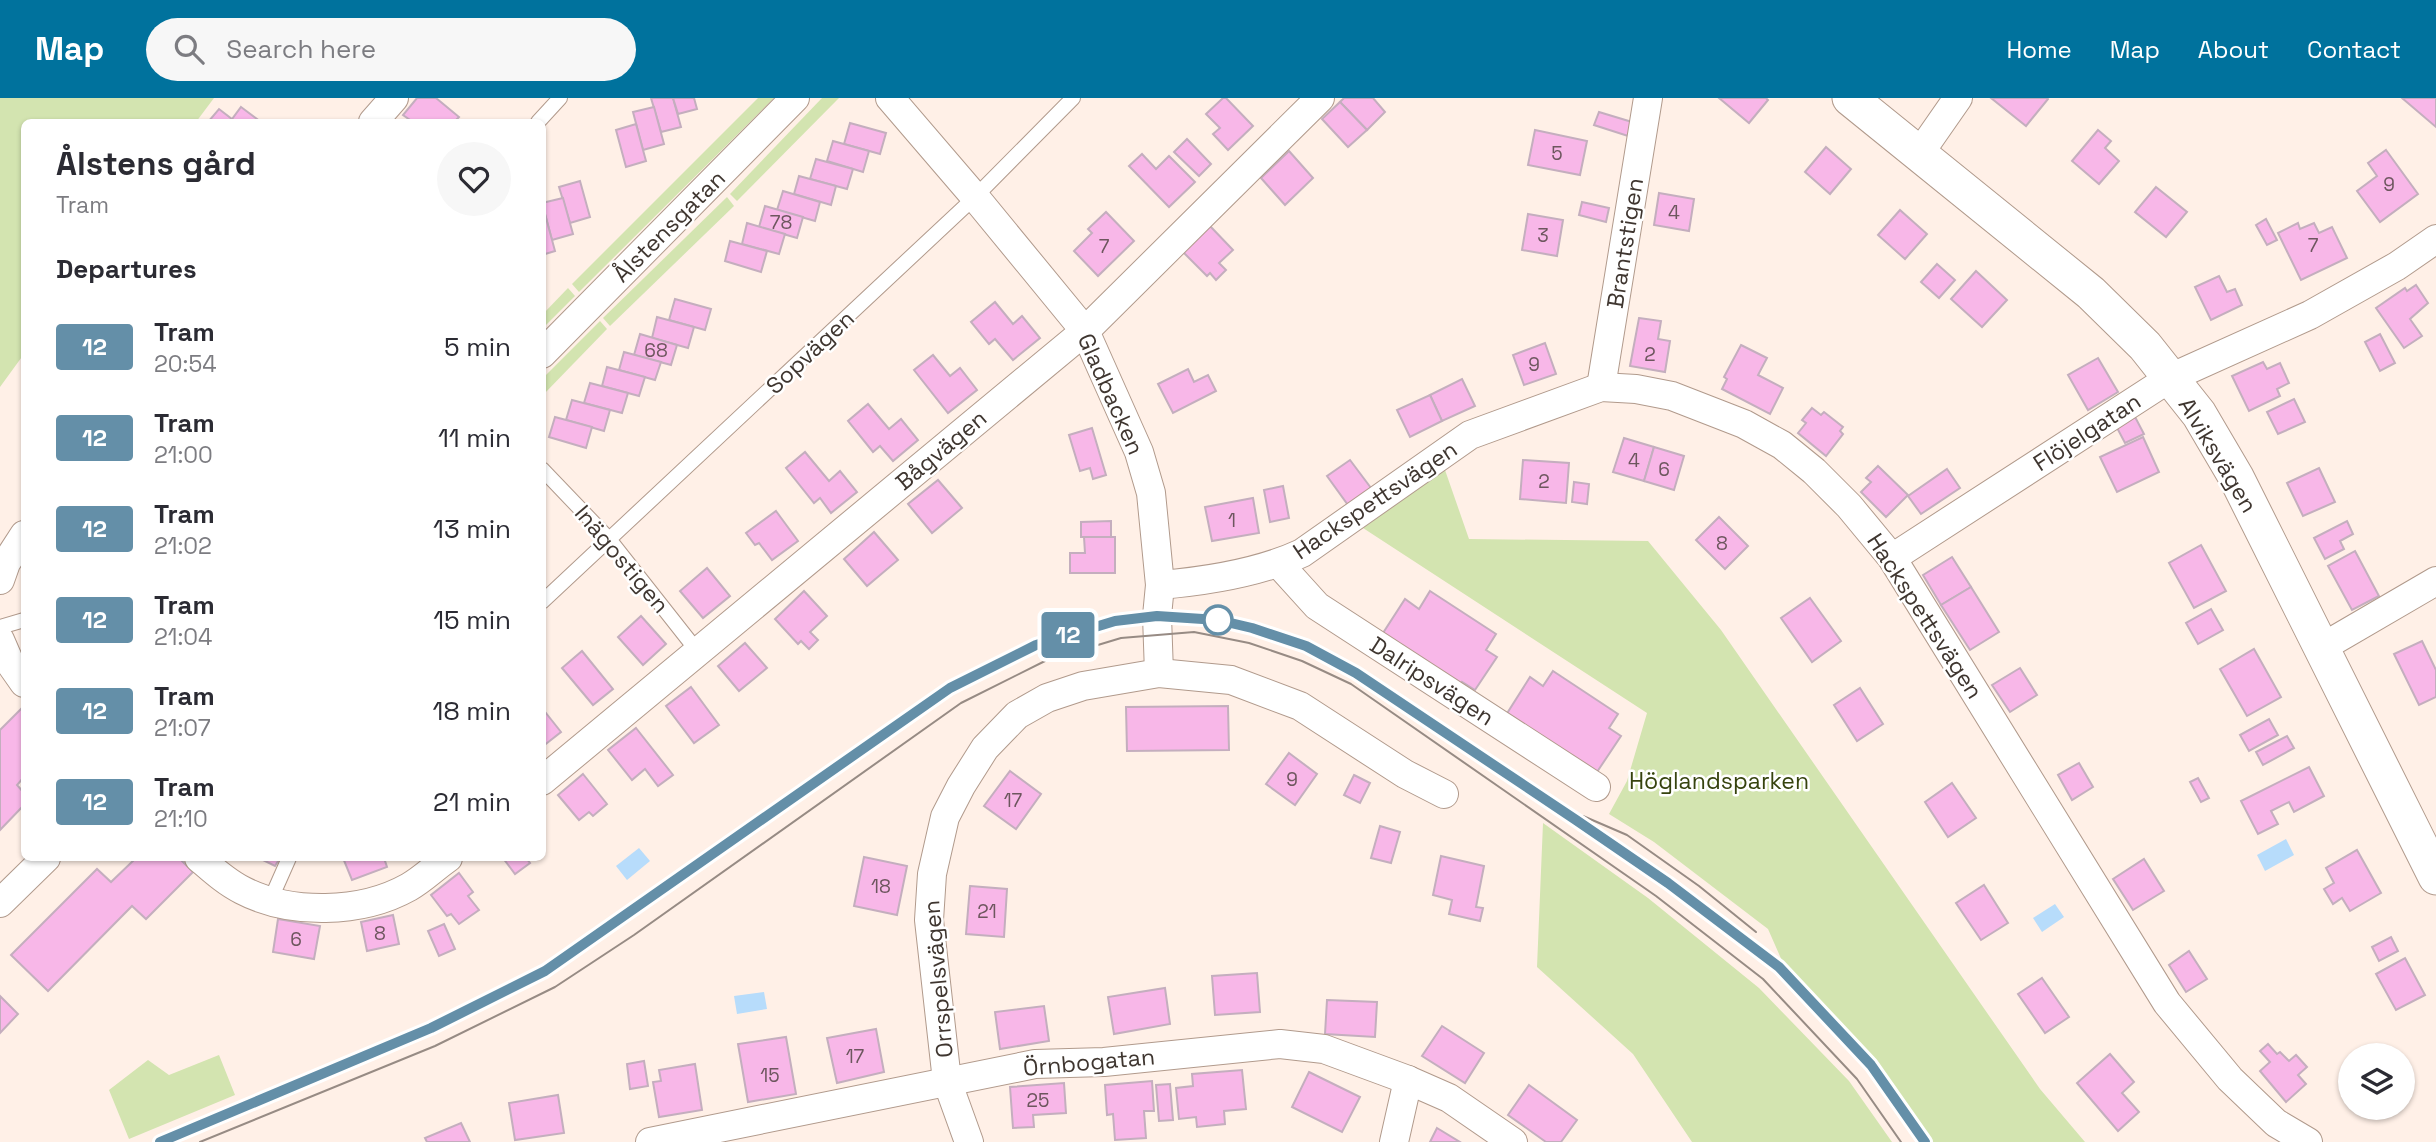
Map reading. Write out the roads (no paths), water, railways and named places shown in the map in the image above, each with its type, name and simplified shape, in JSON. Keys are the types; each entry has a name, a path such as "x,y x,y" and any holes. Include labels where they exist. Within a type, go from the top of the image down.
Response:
{"street":[{"path":"376,119 394,98"},
{"name":"Ålstensgatan","path":"546,350 795,98"},
{"name":"Gladbacken","path":"890,98 1085,331 1139,452 1151,493 1160,585 1157,616 1159,673"},
{"name":"Bågvägen","path":"546,778 1085,331 1320,98"},
{"name":"Brantstigen","path":"1601,387 1648,98"},
{"name":"Alviksvägen","path":"1850,98 2091,293 2145,346 2199,414 2236,477 2436,877"},
{"path":"1919,154 1958,98"},
{"name":"Flöjelgatan","path":"1892,558 2170,378 2310,315 2397,266 2436,239"},
{"name":"Hackspettsvägen","path":"1160,585 1190,583 1279,564 1302,553 1470,435 1601,387 1636,389 1672,396 1744,424 1782,445 1814,471 1849,506 1892,558 2167,1003 2230,1079 2276,1123 2308,1142"},
{"path":"0,580 6,563 21,540"},
{"name":"Dalripsvägen","path":"1279,564 1317,606 1596,787"},
{"path":"2321,648 2436,581"},
{"path":"0,640 10,663 21,678"},
{"name":"Orrspelsvägen","path":"969,1142 947,1081 929,920 932,874 945,817 961,786 985,748 1017,715 1047,698 1083,686 1159,673 1231,680 1300,706 1405,774 1444,794"},
{"path":"0,903 43,861"},
{"path":"203,861 219,876 242,890 270,901 332,907 366,902 410,886 444,861"},
{"name":"Örnbogatan","path":"654,1142 1035,1064 1104,1062 1280,1044 1324,1049 1408,1080 1449,1098 1513,1142"},
{"path":"1394,1142 1408,1080"}],"lane":[{"path":"541,119 560,98"},
{"name":"Sopvägen","path":"546,598 975,197 1073,98"},
{"name":"Inägostigen","path":"546,472 609,539 698,652"},
{"path":"0,627 21,621"},
{"path":"270,901 288,861"}],"water":[{"path":"2286,839 2294,855 2265,871 2257,855"},
{"path":"639,848 650,861 627,880 616,866"},
{"path":"2055,904 2064,917 2042,932 2033,918"},
{"path":"764,992 767,1009 737,1014 734,996"}],"tram line":[{"path":"160,1142 431,1028 545,971 950,688 1036,645 1115,621 1157,616 1218,620 1253,628 1306,646 1356,673 1553,804 1668,883 1779,967 1871,1065 1925,1142"},
{"name":"12","path":"160,1142 431,1028 545,971 950,688 1036,645 1115,621 1157,616 1218,620 1306,646 1356,673 1668,883 1779,967 1871,1065 1925,1142"},
{"path":"200,1142 435,1046 555,987 634,935 961,703 1045,661 1121,638 1194,632 1249,643 1302,661 1351,684 1656,896 1763,979 1857,1079 1901,1142"},
{"path":"1583,816 1627,835 1699,886 1756,932"}],"park label":[{"name":"Höglandsparken","path":"1719,781"}]}
